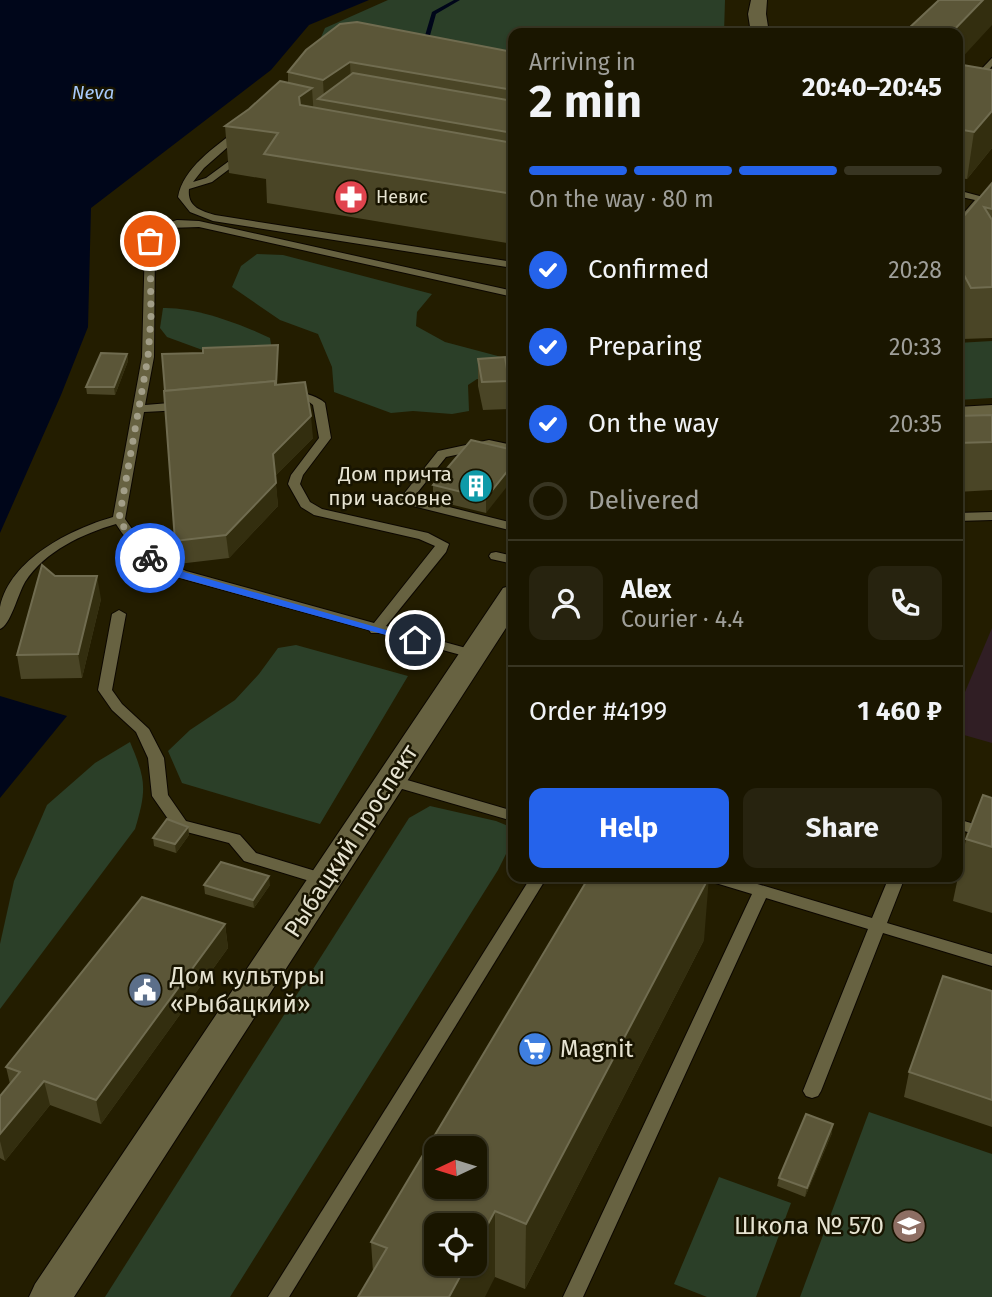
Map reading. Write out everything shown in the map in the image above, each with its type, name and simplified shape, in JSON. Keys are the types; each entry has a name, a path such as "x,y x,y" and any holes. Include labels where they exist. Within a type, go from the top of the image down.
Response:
{"street":[{"path":"742,0 744,28"},
{"path":"759,0 757,14 759,28"},
{"path":"963,415 992,414"},
{"name":"Рыбацкий проспект","path":"50,1297 508,601"}],"lane":[{"path":"967,90 992,61"},
{"path":"253,121 195,171 184,188 186,205 213,218 508,264"},
{"path":"184,188 209,180 251,148"},
{"path":"963,193 984,195 963,221"},
{"path":"472,654 376,630 181,574 149,557 133,542 119,519 148,357 151,316 150,241 162,226 172,222 199,224 508,293"},
{"path":"275,397 311,398 319,403 325,438 296,475 294,484 305,504 318,512 412,534 442,544 441,549 376,630"},
{"path":"138,409 200,405"},
{"path":"508,449 489,444 442,454 405,499 508,526"},
{"path":"963,517 992,516"},
{"path":"0,625 24,574 55,547 89,527 119,519"},
{"path":"496,556 508,559"},
{"path":"119,614 105,690 117,707 142,729 156,758 160,796 181,825 234,839 250,857 326,880"},
{"path":"390,780 508,815"},
{"path":"963,826 992,834"},
{"path":"278,1297 536,882"},
{"path":"812,1091 895,882"},
{"path":"573,1297 751,884 992,960"}],"shaded area":[{"path":"992,628 992,743 963,735 963,697"}],"green space":[{"path":"388,0 725,0 724,28 508,28 508,81 316,49 325,28"},
{"path":"257,254 283,255 432,294 417,312 416,326 445,342 508,359 508,382 477,379 468,385 469,411 452,414 413,411 391,413 334,392 332,367 318,334 280,320 232,287 241,266"},
{"path":"163,308 203,313 246,327 270,338 272,350 208,352 167,337 160,328"},
{"path":"992,341 992,398 963,400 963,343"},
{"path":"296,645 408,676 320,824 182,783 168,751 190,730 235,700 278,648"},
{"path":"130,742 143,785 142,804 135,829 0,1009 0,944 14,881 47,805 95,763"},
{"path":"430,806 496,821 508,826 508,850 230,1297 105,1297 409,818"},
{"name":"Школа № 570","path":"869,1112 992,1154 992,1297 800,1297"},
{"path":"719,1177 791,1203 756,1297 707,1297 674,1284"}],"water":[{"name":"Neva","path":"0,0 369,0 309,25 271,70 91,208 88,327 0,533"},
{"path":"0,696 67,716 0,798"}],"building":[{"path":"939,0 983,0 956,28 909,28"},
{"path":"357,22 508,51 508,89 350,62 323,80 288,72 306,50 340,24"},
{"path":"963,65 992,70 992,111 974,132 963,130"},
{"path":"353,73 508,100 508,132 318,99"},
{"path":"280,81 312,88 299,97 300,105 508,142 508,193 264,154 278,133 225,126"},
{"path":"992,183 992,209 984,207 992,220 992,287 971,288 963,273 963,217"},
{"path":"278,345 276,384 275,381 165,391 162,354 203,353 203,348"},
{"path":"101,353 127,354 114,387 86,387"},
{"path":"505,357 508,381 482,382 478,359"},
{"path":"275,381 275,385 305,382 311,416 273,454 276,483 226,535 175,541 164,391"},
{"path":"992,415 992,442 963,443 963,416"},
{"path":"471,440 508,449 508,470 486,498 433,485"},
{"path":"42,565 55,576 97,576 78,654 17,655"},
{"path":"983,795 992,798 992,847 966,839"},
{"path":"167,819 188,827 175,844 153,838"},
{"path":"221,862 269,876 253,900 204,885"},
{"path":"586,882 706,882 526,1224 495,1211 487,1226 487,1213 424,1213 424,1276 460,1276 449,1297 358,1297 387,1248 371,1242 424,1153 424,1199 487,1199 487,1136 434,1136"},
{"name":"Дом культуры «Рыбацкий»","path":"142,897 225,924 96,1100 44,1081 0,1134 0,1096 20,1072 6,1067"},
{"path":"943,976 992,991 992,1100 909,1072"},
{"path":"806,1114 833,1124 807,1188 779,1178"}],"waterway":[{"path":"421,44 426,39 434,13 458,0"}],"way so far":[{"path":"150,241 151,316 148,357 119,519 133,542 150,558"}],"place":[{"name":"Невис","path":"351,197"},
{"name":"Дом причта при часовне","path":"476,486"},
{"name":"Дом культуры «Рыбацкий»","path":"145,990"},
{"name":"Magnit","path":"535,1049"},
{"name":"Школа № 570","path":"909,1226"}],"route":[{"path":"150,558 181,574 415,640"}]}
